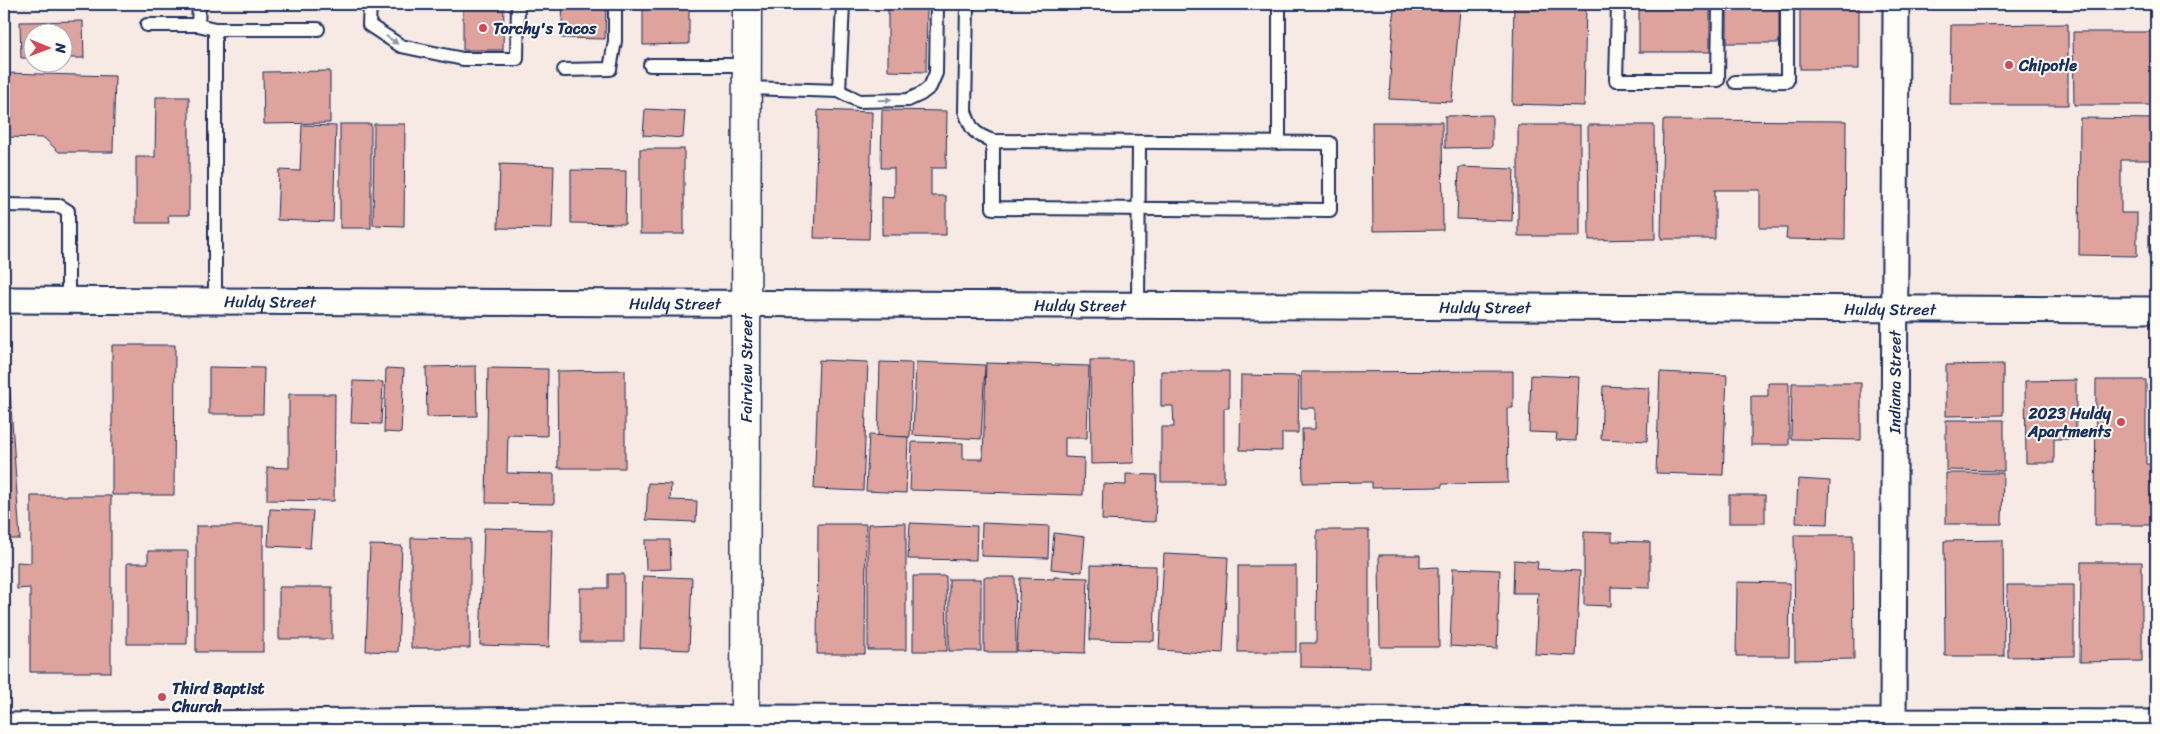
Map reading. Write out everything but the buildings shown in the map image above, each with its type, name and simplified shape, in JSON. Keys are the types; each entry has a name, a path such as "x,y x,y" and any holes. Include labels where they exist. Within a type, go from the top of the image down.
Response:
{"street":[{"name":"Fairview Street","path":"745,724 747,4"},
{"name":"Indiana Street","path":"1893,726 1896,4"},
{"name":"Huldy Street","path":"4,300 2156,310"},
{"path":"4,726 120,728 745,724 1893,726 2156,723"}],"lane":[{"path":"198,25 199,4"},
{"path":"370,4 369,25 401,46 463,58 508,59 517,59 518,4"},
{"path":"564,70 610,69 614,41 615,4"},
{"path":"839,91 843,4"},
{"path":"650,65 839,91 859,101 908,100 921,94 930,86 936,73 937,4"},
{"path":"968,4 965,110 970,126 978,136 993,141 1330,143 1330,210 993,208 993,141"},
{"path":"1279,4 1279,143"},
{"path":"1618,4 1616,80 1718,80 1719,4"},
{"path":"1735,82 1786,81 1787,4"},
{"path":"147,25 198,25 215,29 318,30"},
{"path":"215,29 215,302"},
{"path":"1138,306 1139,142"},
{"path":"4,205 60,206 68,211 68,301"}],"place":[{"name":"Torchy's Tacos","path":"483,28"},
{"name":"Chipotle","path":"2009,65"},
{"name":"2023 Huldy Apartments","path":"2121,422"},
{"name":"Third Baptist Church","path":"162,697"}]}
